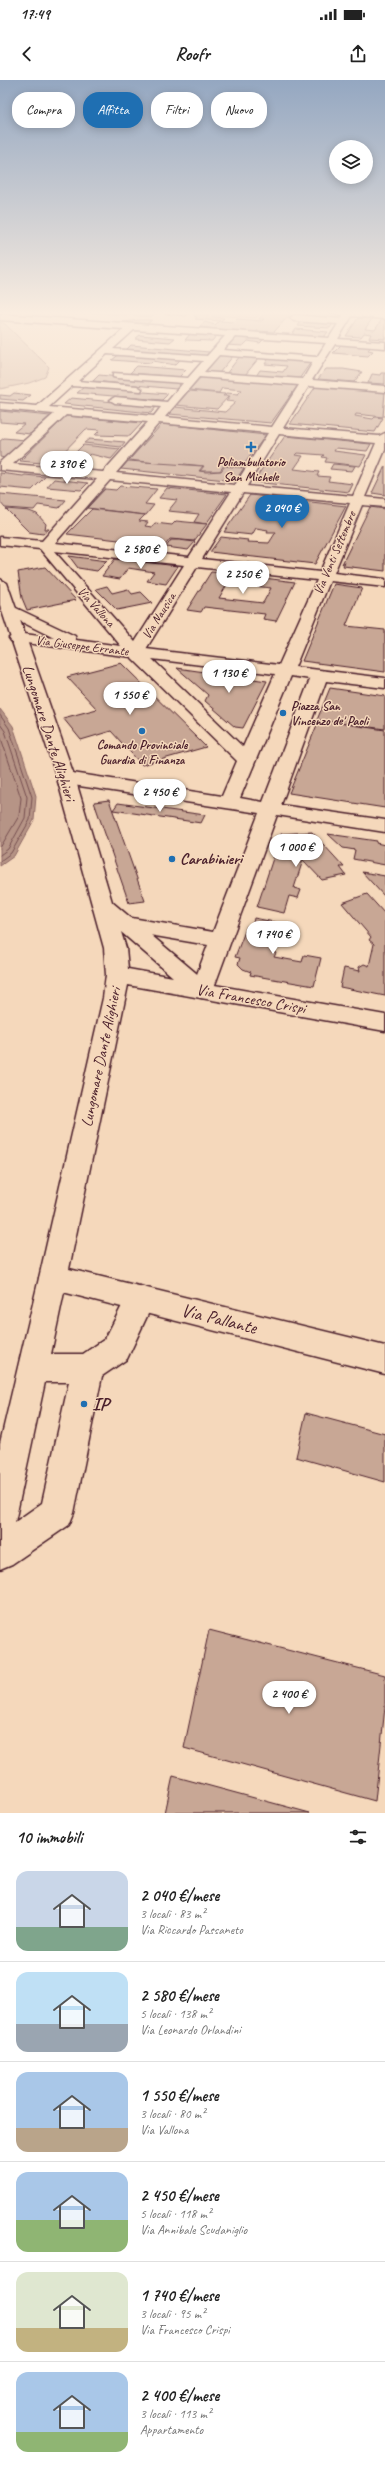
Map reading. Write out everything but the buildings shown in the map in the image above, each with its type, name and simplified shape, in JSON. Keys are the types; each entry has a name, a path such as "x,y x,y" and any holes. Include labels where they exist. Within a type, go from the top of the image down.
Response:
{"street":[{"path":"40,409 57,393"},
{"path":"46,546 180,393"},
{"name":"Via Nausica","path":"136,652 300,393"},
{"path":"55,395 71,397"},
{"path":"101,399 169,405"},
{"path":"0,406 385,438"},
{"path":"2,466 64,411"},
{"name":"Via Venti Settembre","path":"229,802 240,755 284,671 385,438"},
{"path":"2,466 385,503"},
{"path":"0,541 385,583"},
{"name":"Via Vallona","path":"46,546 49,554 136,652 240,755"},
{"name":"Lungomare Dante Alighieri","path":"0,583 17,638 66,778 115,948 117,975 115,998 0,1516"},
{"path":"9,610 84,646"},
{"name":"Via Giuseppe Errante","path":"17,638 385,683"},
{"path":"102,904 202,990 320,675"},
{"path":"66,778 385,826"},
{"path":"126,924 221,940"},
{"name":"Via Francesco Crispi","path":"117,975 385,1024"},
{"name":"Via Pallante","path":"53,1278 385,1360"},
{"path":"33,1368 88,1368 116,1349 140,1300"},
{"path":"0,1552 57,1513 88,1368"}],"water":[{"path":"0,709 13,726 36,796 34,820 14,856 0,866"}],"place":[{"name":"Poliambulatorio San Michele","path":"251,447"},
{"name":"Piazza San Vincenzo de' Paoli","path":"283,713"},
{"name":"Comando Provinciale Guardia di Finanza","path":"142,731"},
{"name":"Carabinieri","path":"172,859"},
{"name":"IP","path":"84,1404"}]}
